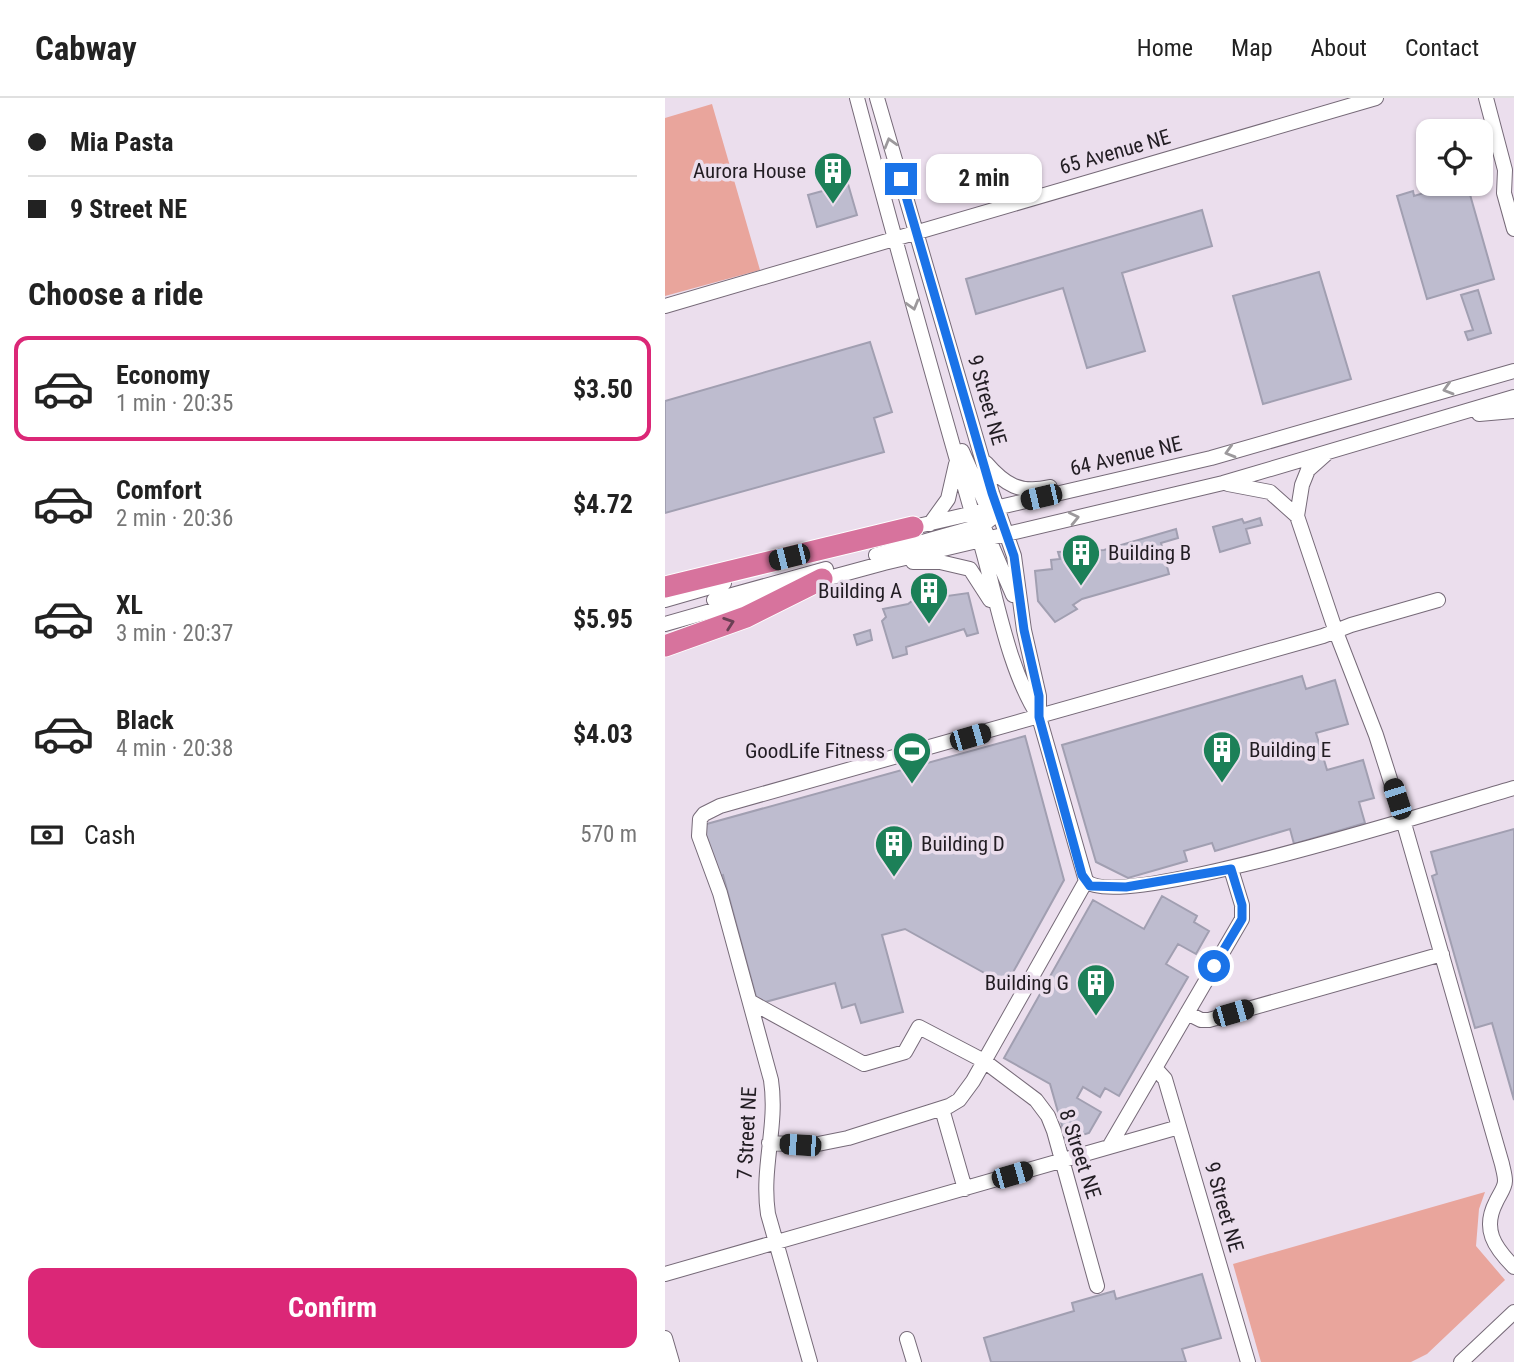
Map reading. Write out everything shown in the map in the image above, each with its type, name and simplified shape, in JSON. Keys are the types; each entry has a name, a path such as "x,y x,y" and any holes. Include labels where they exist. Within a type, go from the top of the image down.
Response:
{"highway":[{"path":"665,587 921,525"},
{"path":"665,646 746,617 822,579"}],"street":[{"name":"9 Street NE","path":"857,98 957,462 985,522 1007,534 1039,696 1039,717 1086,881"},
{"name":"9 Street NE","path":"877,98 982,460 985,522 1005,632 1027,698 1039,717"},
{"name":"65 Avenue NE","path":"665,306 1376,98"},
{"path":"1486,98 1509,175 1504,193 1514,229"},
{"path":"1489,377 1514,358"},
{"name":"64 Avenue NE","path":"665,624 884,563 985,522 1169,467 1514,371"},
{"path":"936,390 1024,630"},
{"name":"64 Avenue NE","path":"665,600 921,525 985,522 1007,534 1223,483 1514,397"},
{"path":"1447,417 1514,411"},
{"path":"1330,451 1308,470 1302,485 1297,516 1336,632 1376,735 1503,1164 1505,1184 1493,1206 1491,1236 1497,1250 1514,1267"},
{"path":"982,460 1001,480 1016,487 1030,489 1045,488 1143,465 1169,467"},
{"path":"921,525 948,499 957,462"},
{"path":"1223,483 1269,492 1297,516"},
{"path":"665,619 688,608 985,522"},
{"path":"884,563 940,562 970,569 987,593 1005,632"},
{"path":"1039,717 1438,600"},
{"name":"7 Street NE","path":"810,1362 765,1198 773,1095 751,1002 699,827 704,814 712,809 1039,717"},
{"path":"769,1143 800,1145 832,1142 941,1109 959,1100 967,1091 1086,881 1090,886 1119,887 1231,869 1514,788"},
{"path":"1109,1147 1242,919 1242,905 1231,869"},
{"path":"1187,1013 1201,1020 1209,1020 1442,954"},
{"name":"8 Street NE","path":"751,1002 864,1064 905,1052 919,1027 984,1061 1043,1107 1052,1123 1097,1286"},
{"name":"9 Street NE","path":"1155,1068 1165,1079 1248,1362"},
{"path":"941,1109 965,1189"},
{"path":"665,1274 1179,1127"},
{"path":"1461,1362 1514,1312"},
{"path":"665,1338 672,1362"},
{"path":"907,1339 914,1362"}],"shaded area":[{"path":"712,104 760,270 665,296 665,118"},
{"path":"1485,1192 1479,1209 1476,1246 1505,1280 1427,1354 1411,1362 1261,1362 1233,1264"}],"building":[{"name":"Aurora House","path":"848,184 857,215 817,227 808,195"},
{"path":"1413,191 1414,196 1470,196 1494,279 1427,299 1397,196"},
{"path":"1202,210 1212,246 1122,273 1145,351 1087,368 1063,288 976,314 966,279"},
{"path":"1319,272 1351,379 1263,404 1233,296"},
{"path":"1478,290 1491,333 1468,340 1465,332 1473,330 1461,295"},
{"path":"870,342 892,412 874,418 884,452 665,513 665,401"},
{"path":"1260,518 1262,525 1246,529 1250,543 1220,552 1213,527 1242,519 1244,523"},
{"name":"Building B","path":"1176,529 1178,538 1161,543 1169,574 1082,599 1073,605 1077,609 1055,622 1038,601 1035,571 1052,569 1051,560 1060,559 1058,552 1104,550"},
{"name":"Building A","path":"968,593 978,633 967,636 964,629 906,647 907,654 893,658 882,621 886,617 883,609 912,601"},
{"path":"870,630 872,640 857,645 854,635"},
{"name":"Building E","path":"1302,676 1306,689 1335,680 1348,724 1316,733 1327,770 1363,760 1374,798 1359,802 1365,823 1294,844 1290,829 1215,851 1212,843 1184,851 1187,861 1128,878 1096,862 1062,745"},
{"name":"Building D","path":"1025,736 1064,880 1006,985 905,929 882,935 903,1012 861,1023 855,1004 842,1008 835,983 758,1004 723,875 718,877 703,825"},
{"path":"1514,829 1514,1100 1492,1023 1475,1028 1432,876 1437,874 1431,852"},
{"name":"Building G","path":"1162,896 1197,916 1194,922 1209,931 1196,954 1178,944 1166,964 1188,977 1119,1096 1105,1088 1100,1097 1083,1087 1077,1098 1101,1112 1089,1133 1066,1140 1050,1084 1004,1058 1093,900 1144,929"},
{"path":"1202,1274 1221,1338 1182,1349 1186,1362 991,1362 984,1338 1074,1311 1072,1303 1114,1291 1116,1299"}],"place":[{"name":"Aurora House","path":"833,205"},
{"name":"Building B","path":"1081,587"},
{"name":"Building A","path":"929,625"},
{"name":"Building E","path":"1222,784"},
{"name":"GoodLife Fitness","path":"912,785"},
{"name":"Building D","path":"894,878"},
{"name":"Building G","path":"1096,1017"}],"route":[{"path":"901,179 992,493 1014,556 1024,630 1039,696 1039,717 1082,875 1090,886 1119,887 1231,869 1242,905 1242,919 1214,966"}]}
